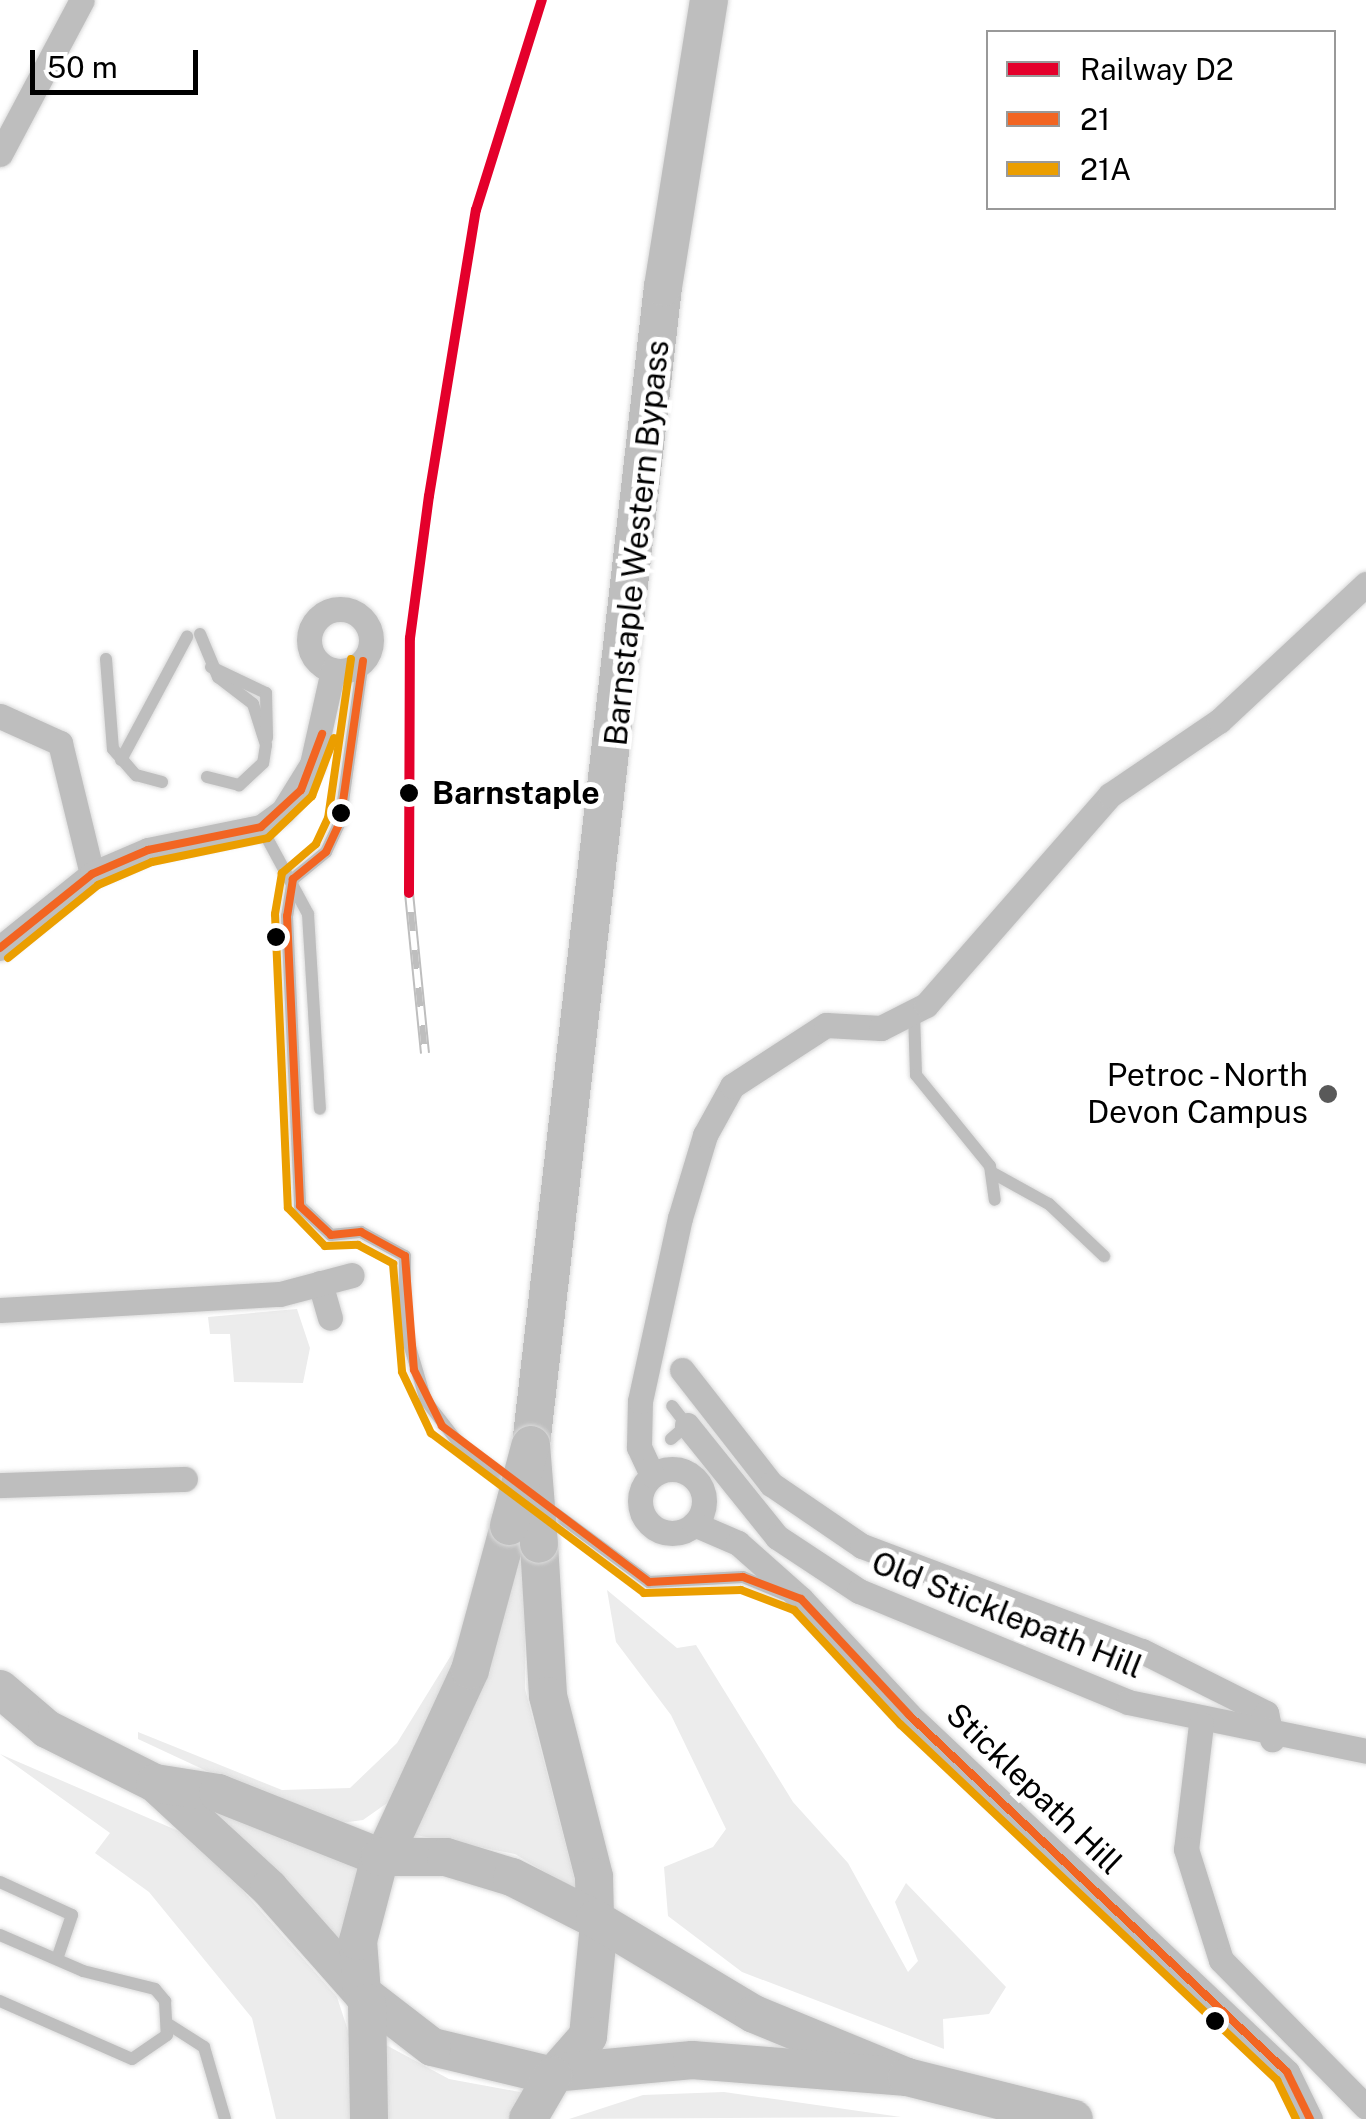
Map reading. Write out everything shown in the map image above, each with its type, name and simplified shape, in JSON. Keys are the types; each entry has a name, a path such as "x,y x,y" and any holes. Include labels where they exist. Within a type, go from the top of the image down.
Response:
{"main road":[{"name":"Barnstaple Western Bypass","path":"597,1921 594,1877 548,1696 524,1535 530,1445 663,288 709,0"},
{"name":"Barnstaple Western Bypass","path":"383,1855 470,1670 524,1535"},
{"path":"0,1689 48,1729 155,1783 269,1888 365,1998 432,2047 558,2074 692,2060 908,2078"},
{"path":"0,1722 48,1729"},
{"path":"155,1783 218,1793 383,1855 477,1863 597,1921 754,2014 908,2078 1074,2119"},
{"path":"369,2119 365,1998 358,1941 383,1855"},
{"path":"528,2119 588,2036 597,1921"}],"street":[{"path":"0,154 82,0"},
{"path":"652,1475 679,1470 696,1481 704,1499 694,1524 675,1533 652,1526 640,1502 652,1475 639,1447 640,1402 680,1218 705,1135 732,1086 826,1025 880,1028 914,1011 1110,795 1219,721 1366,584"},
{"path":"335,610 368,626 363,661 333,670 318,661 310,637 335,610"},
{"path":"0,948 92,874 148,850 261,827 306,777 333,670"},
{"path":"0,716 60,744 92,874"},
{"path":"0,1310 280,1294 352,1275"},
{"path":"320,1283 330,1318"},
{"path":"682,1370 771,1484 862,1546 1142,1651 1266,1713 1272,1739"},
{"name":"Old Sticklepath Hill","path":"677,1423 759,1518 830,1575 1128,1702 1201,1724 1272,1739 1366,1751"},
{"path":"0,1485 184,1479"},
{"name":"Sticklepath Hill","path":"694,1524 738,1543 801,1600 1287,2072 1310,2119"},
{"path":"1201,1724 1186,1850 1221,1960 1366,2106"}],"lane":[{"path":"120,760 194,636 212,666 253,704 266,746 263,763 239,785 207,777"},
{"path":"106,660 105,710 120,760 162,782"},
{"path":"292,879 326,852 340,822 363,661"},
{"path":"261,827 292,879 314,955 320,1109"},
{"path":"292,879 300,1206 331,1235 361,1232 405,1256 414,1370 442,1426 649,1582 743,1577 801,1600"},
{"path":"914,1011 916,1075 992,1172 1049,1204 1104,1256"},
{"path":"992,1172 995,1200"},
{"path":"0,1882 72,1915 57,1959"},
{"path":"0,1934 57,1959 155,1989 168,2024 204,2047 225,2119"},
{"path":"0,2001 132,2059 161,2045 168,2024"}],"shaded area":[{"path":"297,1309 310,1348 303,1383 234,1382 230,1334 210,1334 208,1317"},
{"path":"525,1537 525,1689 578,1892 515,1854 405,1833"},
{"path":"607,1590 677,1648 696,1645 793,1802 848,1863 908,1972 918,1961 895,1902 906,1883 1006,1987 989,2014 943,2019 944,2049 742,1972 668,1916 664,1867 713,1847 726,1829 671,1715 616,1642"},
{"path":"479,1610 390,1801 363,1820 333,1824 286,1808 138,1739 138,1732 282,1790 350,1788 397,1743"},
{"path":"0,1754 197,1839 337,1997 350,2037 354,2119 276,2119 252,2018 149,1892 95,1853 110,1833"},
{"path":"210,1808 358,1869 341,1958"},
{"path":"386,2045 449,2079 531,2094 512,2119 387,2119"},
{"path":"724,2092 901,2117 569,2119 643,2095"}],"railway":[{"path":"409,893 425,1053"}],"rail line":[{"name":"D2","path":"409,893 410,638 429,496 476,210 542,0"}],"transit line":[{"name":"21A","path":"351,659 328,818 316,844 282,873 275,914 288,1208 325,1246 358,1245 393,1264 402,1372 431,1433 644,1593 741,1590 794,1610 900,1724 1277,2080 1296,2119"},
{"name":"21","path":"363,661 340,822 326,852 293,879 287,916 300,1206 331,1235 361,1232 405,1256 414,1370 442,1426 649,1582 743,1577 801,1599 909,1715 1287,2072 1310,2119"},
{"name":"21","path":"0,948 92,874 148,850 261,827 301,790 322,734"},
{"name":"21A","path":"8,958 98,885 152,862 268,838 312,796 334,738"}],"place":[{"name":"Barnstaple","path":"409,793"},
{"name":"Petroc - North Devon Campus","path":"1328,1094"}]}
